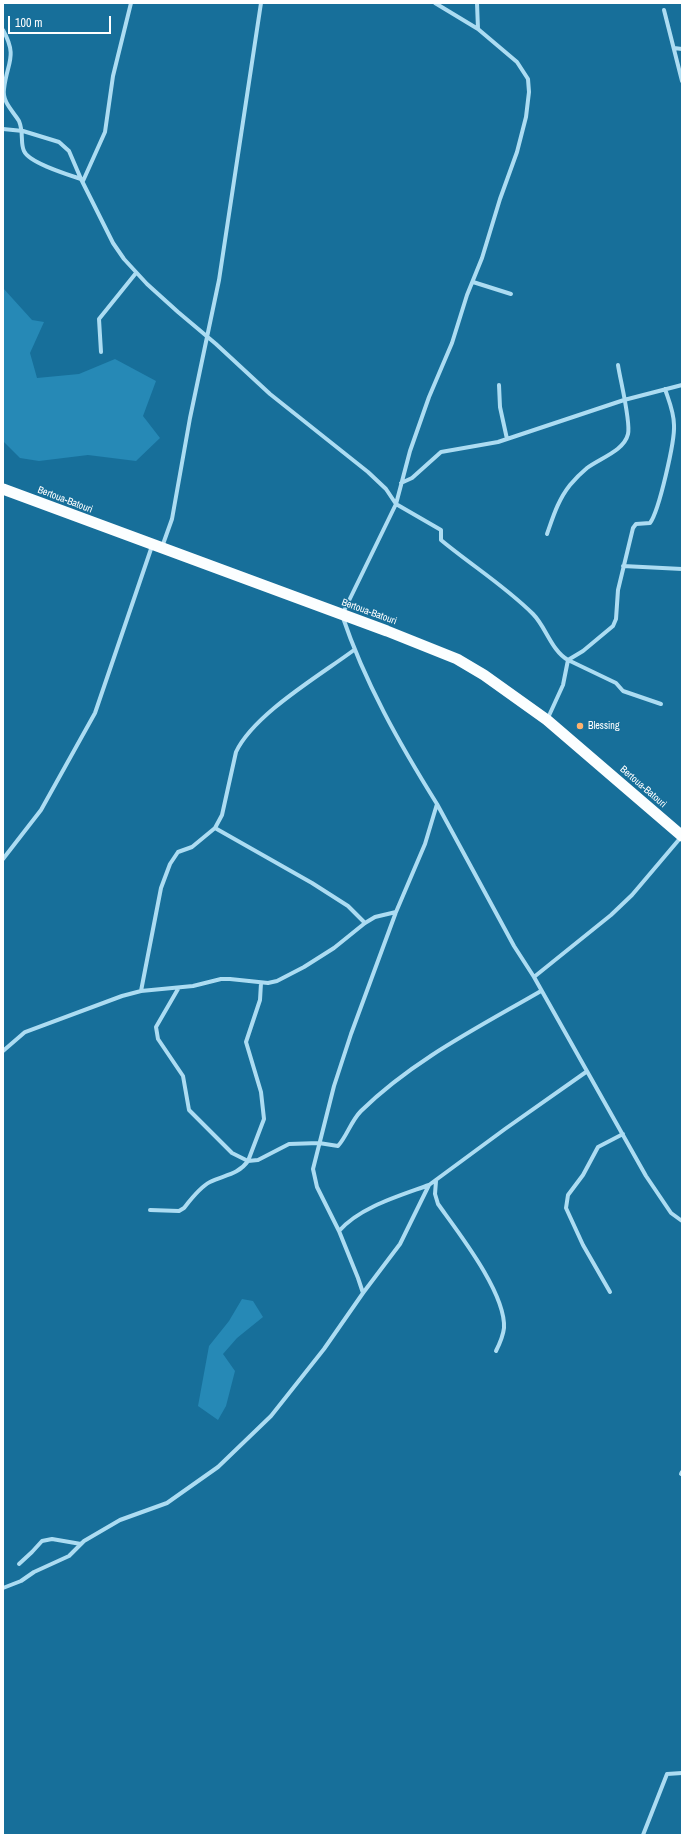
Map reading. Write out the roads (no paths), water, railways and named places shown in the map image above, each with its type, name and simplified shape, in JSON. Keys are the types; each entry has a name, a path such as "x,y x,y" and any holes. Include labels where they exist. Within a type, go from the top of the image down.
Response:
{"highway":[{"name":"Bertoua-Batouri","path":"3,489 456,659 484,675 547,720 682,836"}],"street":[{"path":"82,180 104,132 113,76 131,3"},
{"path":"3,859 41,810 95,714 157,547 172,519 228,234 261,3"},
{"path":"435,3 478,29 517,62 528,79 529,92 526,117 517,152 452,343 429,397 401,483 396,504 342,615 354,650 396,736 437,804 514,946 534,977 622,1134 665,1206 676,1219 682,1221"},
{"path":"477,3 478,29"},
{"path":"664,10 682,81"},
{"path":"3,30 11,46 11,58 3,90 5,102 15,115 23,131 23,150 25,154 51,168 82,180"},
{"path":"674,48 682,49"},
{"path":"3,129 23,131 53,140 63,145 74,160 82,180 113,243 136,273 270,394 368,472 386,489 396,504 441,530 441,540 534,615 560,656 616,683 623,691 661,704"},
{"path":"101,352 99,319 136,273"},
{"path":"473,282 511,294"},
{"path":"547,534 555,511 570,485 588,468 626,441 629,430 618,365"},
{"path":"499,385 500,407 507,439"},
{"path":"401,483 412,478 441,452 507,439 624,400 682,385"},
{"path":"547,720 563,685 568,660 613,626 616,619 618,590 623,566 634,526 636,524 646,524 652,520 662,489 673,440 674,425 672,412 665,389"},
{"path":"623,566 682,569"},
{"path":"141,991 161,888 170,864 178,852 192,847 215,828 222,815 236,752 240,743 263,718 276,707 354,650"},
{"path":"362,1293 358,1278 339,1231 315,1181 313,1169 334,1086 351,1034 396,912 425,844 437,804"},
{"path":"215,828 312,883 348,906 364,923"},
{"path":"534,977 611,915 632,895 682,836"},
{"path":"3,1051 25,1032 103,1001 141,991 178,989 230,979 261,983 277,981 304,967 334,948 364,923 375,917 396,912"},
{"path":"150,1210 179,1211 184,1208 210,1182 236,1173 244,1167 248,1161 264,1119 261,1092 246,1042 260,1000 261,983"},
{"path":"178,989 156,1027 158,1039 183,1076 189,1110 232,1153 248,1161 258,1160 289,1144 319,1144 338,1146 360,1112 406,1072 458,1038 541,990"},
{"path":"339,1231 347,1223 366,1211 436,1181 505,1129 586,1072"},
{"path":"610,1292 583,1245 566,1208 565,1202 568,1195 583,1175 598,1147 622,1134"},
{"path":"436,1181 435,1194 438,1204 484,1273 499,1304 503,1316 504,1328 502,1339 496,1351"},
{"path":"3,1588 21,1581 34,1572 69,1556 81,1544 120,1520 167,1503 218,1467 271,1416 324,1349 362,1293 400,1244 429,1185"},
{"path":"19,1564 42,1541 52,1539 81,1544"},
{"path":"643,1835 668,1774 682,1773"}],"place":[{"name":"Blessing","path":"580,726"}]}
